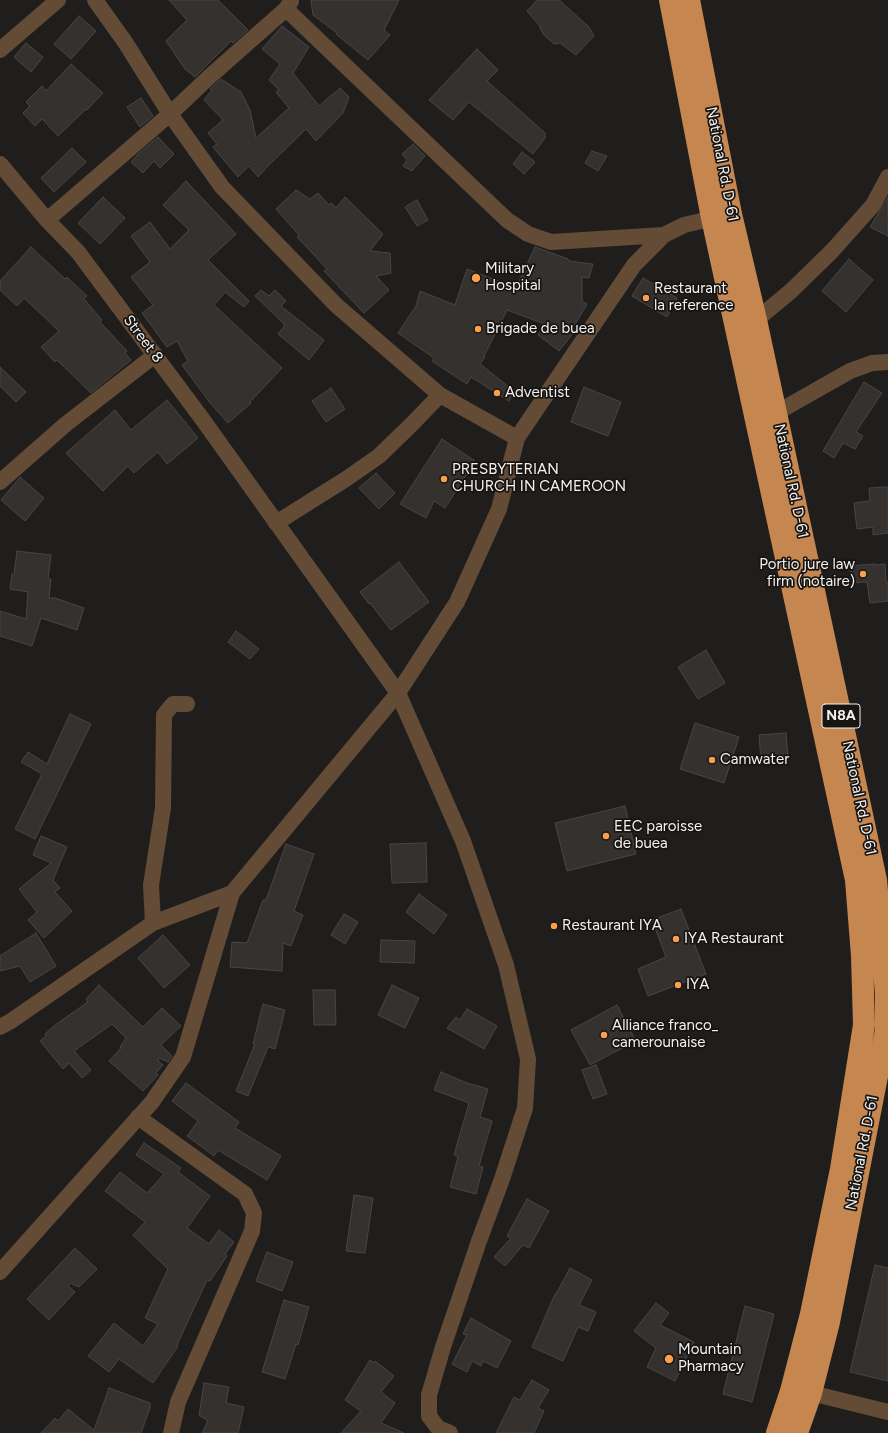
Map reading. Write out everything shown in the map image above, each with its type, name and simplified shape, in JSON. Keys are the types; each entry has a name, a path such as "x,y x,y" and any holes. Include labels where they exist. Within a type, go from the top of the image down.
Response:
{"highway":[{"name":"National Rd. D-61","path":"670,0 721,216 856,880 864,986 864,1025 842,1169 811,1314 791,1391 777,1433"},
{"name":"National Rd. D-61","path":"688,0 721,216 756,320 876,880 885,942 887,1031 829,1322 811,1393 797,1433"}],"street":[{"path":"0,50 58,0"},
{"path":"96,0 125,42 170,114 222,187 336,305 440,395 517,438"},
{"path":"47,220 170,114 289,4 507,220 528,234 551,242 664,235"},
{"name":"Street 8","path":"0,164 47,220 78,252 276,522 398,693 463,841 506,965 528,1059 525,1108 502,1179 479,1241 429,1395 429,1416 438,1428 450,1433"},
{"path":"756,320 791,291 832,251 873,205 888,177"},
{"path":"0,1272 152,1102 183,1056 232,894 398,693 457,602 499,509 517,438 634,265 664,235 684,225 721,216"},
{"path":"0,482 66,424 154,355"},
{"path":"776,413 850,370 872,363 888,362"},
{"path":"276,522 346,479 379,456 440,395"},
{"path":"153,923 151,885 163,808 164,715 173,704 187,704"},
{"path":"0,1027 153,923 232,894"},
{"path":"864,1025 887,1031"},
{"path":"138,1117 245,1194 254,1213 252,1231 178,1402 171,1433"},
{"path":"811,1393 888,1412"}],"building":[{"path":"169,0 218,0 248,30 233,43 231,41 195,77 185,69 166,41 187,20"},
{"path":"311,0 399,0 384,30 390,35 368,60 336,34 337,33 313,15"},
{"path":"537,0 559,0 589,27 594,36 576,55 560,43 554,44 543,34 539,25 527,11"},
{"path":"79,16 96,31 71,59 54,44"},
{"path":"282,26 309,47 293,73 319,106 340,88 349,97 343,113 316,141 306,129 258,177 249,166 238,177 213,147 217,144 208,133 223,120 204,100 212,90 210,89 221,79 241,92 250,110 256,138 289,108 276,92 279,90 269,80 280,64 262,49"},
{"path":"26,43 43,57 31,72 14,57"},
{"path":"477,49 498,70 487,81 545,133 545,138 533,154 469,102 453,120 429,100"},
{"path":"71,64 103,93 87,110 86,109 58,136 42,119 35,126 23,113 30,106 26,102 42,86 46,91"},
{"path":"141,98 153,116 140,127 127,107"},
{"path":"158,137 174,154 160,168 154,161 143,173 131,162"},
{"path":"413,144 425,156 412,171 403,166 407,160 402,154"},
{"path":"72,148 86,162 54,192 41,178"},
{"path":"592,151 607,156 598,171 585,163"},
{"path":"522,152 535,162 524,174 513,164"},
{"path":"186,181 236,234 208,260 249,301 244,307 225,292 214,305 282,368 250,402 251,403 228,423 211,404 182,365 188,361 177,341 167,347 142,313 153,305 131,277 150,262 131,236 150,222 170,249 189,230 163,205"},
{"path":"296,190 310,199 318,193 329,205 331,203 336,208 345,197 383,234 370,251 390,253 391,273 376,276 389,290 364,313 324,271 327,269 297,237 299,235 276,209"},
{"path":"103,197 125,218 100,244 78,223"},
{"path":"888,197 888,236 870,227"},
{"path":"417,200 428,220 417,226 405,207"},
{"path":"31,247 65,279 67,277 87,296 84,299 102,320 100,322 127,351 125,353 131,360 91,393 57,360 55,362 41,347 59,331 24,298 17,306 0,290 0,281"},
{"path":"535,247 568,259 569,261 593,264 589,278 582,277 582,301 587,304 573,328 576,330 559,351 538,335 545,324 507,310 484,356 485,357 480,364 514,391 509,401 471,377 467,384 432,361 434,358 398,333 416,306 420,291 455,305 467,269 516,288"},
{"path":"849,259 873,280 846,312 822,291"},
{"path":"643,278 677,298 667,317 632,296"},
{"path":"261,290 269,296 275,290 286,301 281,306 324,340 309,360 278,334 285,325 255,296"},
{"path":"0,367 26,392 16,402 0,386"},
{"path":"864,382 882,393 856,432 863,436 855,449 843,443 834,458 823,451"},
{"path":"584,387 621,402 608,436 571,422"},
{"path":"331,388 345,409 326,422 312,401"},
{"path":"167,400 198,438 167,464 158,452 134,473 128,466 103,491 66,453 115,410 131,430"},
{"path":"442,439 475,461 445,508 434,501 426,518 400,504"},
{"path":"376,473 395,493 379,509 359,488"},
{"path":"20,477 44,498 25,521 1,500"},
{"path":"888,487 888,533 873,535 873,527 857,529 854,503 870,501 869,488"},
{"path":"17,551 51,555 48,579 51,579 49,598 55,598 84,608 77,630 41,618 32,646 0,636 0,611 26,619 28,592 10,589 12,574 14,574"},
{"path":"399,562 429,602 391,630 360,592"},
{"path":"885,564 886,582 888,582 888,601 870,603 867,582 851,583 850,566"},
{"path":"236,631 259,649 250,659 228,642"},
{"path":"706,650 725,683 698,699 678,667"},
{"path":"70,714 91,724 35,839 15,829 42,774 21,762 28,752 47,764"},
{"path":"695,723 739,737 724,783 680,769"},
{"path":"786,733 788,758 761,761 759,735"},
{"path":"625,806 636,854 567,871 555,823"},
{"path":"41,836 67,847 53,880 60,888 55,892 72,911 44,938 28,920 37,912 19,889 51,863 33,855"},
{"path":"426,843 427,882 392,883 390,844"},
{"path":"286,844 314,854 294,911 303,915 291,946 283,943 282,971 230,967 232,942 247,943 263,900 266,900"},
{"path":"419,894 447,915 434,934 406,912"},
{"name":"IYA Restaurant","path":"681,909 706,974 648,996 638,969 666,957 652,920"},
{"path":"344,914 358,922 345,944 331,935"},
{"path":"36,933 56,966 30,982 20,966 0,971 0,956"},
{"path":"163,935 190,965 164,988 138,958"},
{"path":"381,940 415,941 414,963 380,962"},
{"path":"99,985 143,1027 162,1008 181,1026 161,1045 172,1056 168,1062 159,1058 158,1061 163,1065 156,1073 158,1075 143,1091 109,1061 121,1048 120,1047 126,1038 112,1024 74,1051 91,1070 82,1078 69,1063 63,1069 40,1041 55,1025 88,1002 86,999"},
{"path":"392,985 419,998 405,1028 378,1015"},
{"path":"313,990 335,990 336,1025 314,1025"},
{"path":"263,1004 285,1010 275,1049 268,1047 248,1096 236,1091 255,1044 253,1044"},
{"name":"Alliance franco_ camerounaise","path":"617,1005 636,1041 590,1065 571,1030"},
{"path":"467,1009 497,1026 484,1049 447,1028 456,1017 460,1020"},
{"path":"596,1065 607,1094 593,1099 582,1070"},
{"path":"441,1072 467,1083 488,1089 480,1117 492,1121 479,1166 483,1167 476,1194 450,1187 458,1157 454,1155 469,1103 434,1090"},
{"path":"186,1083 239,1122 235,1128 281,1156 267,1180 218,1150 214,1156 187,1136 198,1121 172,1101"},
{"path":"144,1143 181,1168 178,1172 210,1196 187,1228 209,1244 219,1230 234,1242 225,1254 227,1256 210,1281 207,1280 177,1345 178,1346 153,1383 119,1359 109,1372 88,1356 114,1323 143,1346 158,1324 145,1318 168,1269 133,1235 145,1222 105,1191 120,1172 147,1193 164,1174 136,1155"},
{"path":"354,1195 373,1198 365,1253 346,1251"},
{"path":"527,1199 549,1211 529,1248 523,1245 505,1266 494,1257 511,1238 507,1236"},
{"path":"75,1248 97,1269 79,1287 70,1283 68,1286 75,1292 49,1320 27,1299"},
{"path":"267,1252 293,1262 282,1291 256,1281"},
{"path":"875,1265 888,1268 888,1381 850,1372"},
{"path":"570,1268 592,1280 579,1305 596,1312 588,1331 578,1327 563,1361 532,1347 555,1294"},
{"path":"284,1300 309,1307 298,1345 296,1344 285,1379 262,1372"},
{"path":"656,1303 669,1313 660,1325 694,1342 675,1381 647,1367 656,1348 634,1331"},
{"path":"745,1306 774,1314 752,1402 723,1394"},
{"path":"471,1318 511,1341 497,1368 483,1361 481,1366 472,1361 467,1372 452,1364 467,1335 463,1334"},
{"path":"370,1360 374,1363 375,1361 394,1376 381,1392 395,1403 381,1423 404,1433 341,1433 361,1411 345,1400"},
{"path":"532,1380 549,1390 538,1408 544,1411 534,1433 496,1433 514,1397 520,1400"},
{"path":"204,1383 229,1387 226,1403 244,1407 238,1433 202,1433 208,1421 199,1415"},
{"path":"109,1388 150,1403 150,1408 141,1433 41,1433 55,1418 58,1421 68,1409 94,1430"}],"place":[{"name":"Military Hospital","path":"476,278"},
{"name":"Restaurant la reference","path":"646,298"},
{"name":"Brigade de buea","path":"478,329"},
{"name":"Adventist","path":"497,393"},
{"name":"PRESBYTERIAN CHURCH IN CAMEROON","path":"444,479"},
{"name":"Portio jure law firm (notaire)","path":"863,574"},
{"name":"Camwater","path":"712,760"},
{"name":"EEC paroisse de buea","path":"606,836"},
{"name":"Restaurant IYA","path":"554,926"},
{"name":"IYA Restaurant","path":"676,939"},
{"name":"IYA","path":"678,985"},
{"name":"Alliance franco_ camerounaise","path":"604,1035"},
{"name":"Mountain Pharmacy","path":"669,1359"}]}
